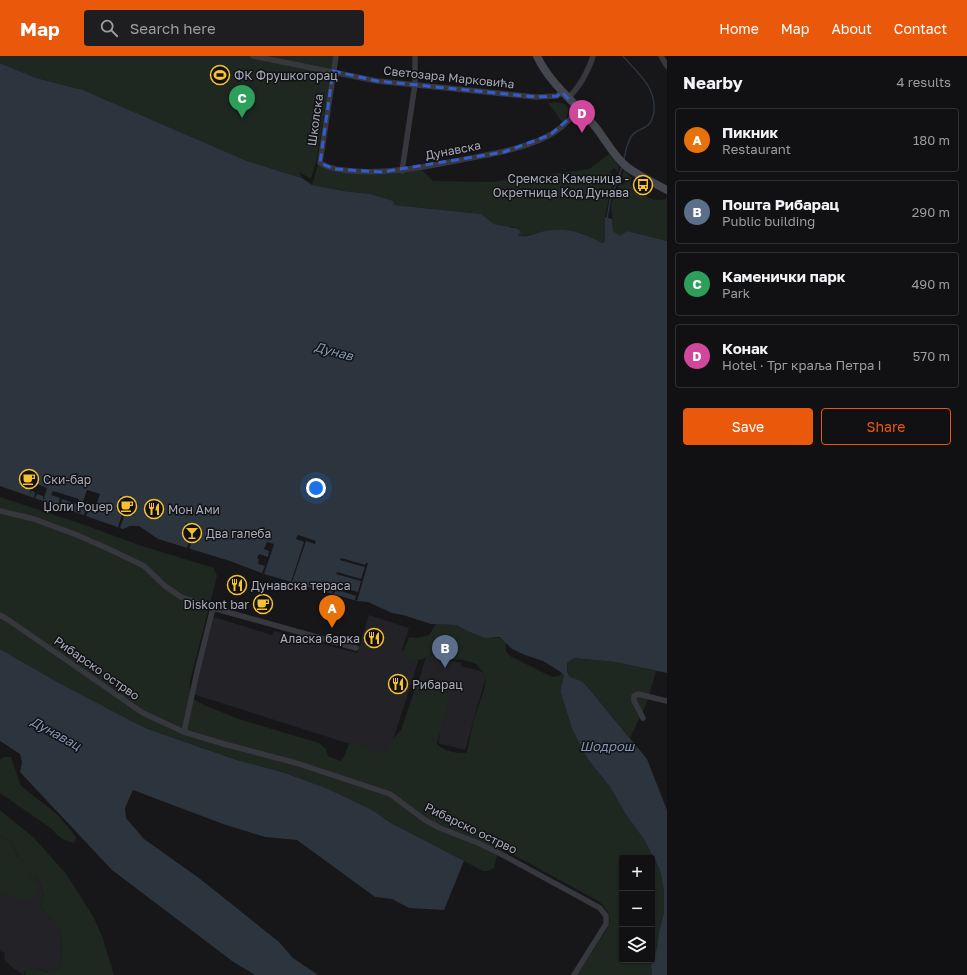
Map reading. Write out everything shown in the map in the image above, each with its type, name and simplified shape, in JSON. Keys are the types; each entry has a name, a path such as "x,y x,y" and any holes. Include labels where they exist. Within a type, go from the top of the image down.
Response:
{"main road":[{"path":"537,56 546,72 596,128 624,163 667,190"}],"street":[{"name":"Светозара Марковића","path":"253,56 377,81 536,97 565,95"},
{"name":"Школска","path":"320,163 336,56"},
{"path":"402,171 415,84 415,56"},
{"path":"565,95 578,85 593,56"},
{"path":"661,56 667,66"},
{"name":"Дунавска","path":"320,163 334,169 382,172 402,171 504,152 545,138 556,132 579,110"},
{"path":"0,511 34,519 77,535 111,550 144,566 165,586 181,597 213,608 356,648"},
{"path":"184,732 213,608"},
{"name":"Рибарско острво","path":"0,615 8,619 143,713 184,732 296,763 390,794 425,820 499,853 600,908 604,911 606,916 606,924 574,975"},
{"path":"643,718 634,701 634,696 638,694 667,701"}],"highlighted area":[{"path":"333,71 377,81 536,97 557,96 562,92 579,110 550,135 504,152 382,172 334,169 320,163"}],"shaded area":[{"path":"0,56 334,56 316,162 311,179 299,172 302,178 247,161 83,90 36,78 0,63"},
{"path":"559,102 566,105 568,108 568,115 563,123 548,103"},
{"path":"609,154 619,166 618,172 614,168 610,172 616,179 610,194 605,217 605,241 601,243 582,233 546,231 519,236 513,227 494,224 481,214 394,205 370,194 312,185 318,165 343,171 370,173 422,170 433,181 491,182 589,169"},
{"path":"624,170 632,178 630,185 642,194 657,200 667,198 667,241 627,231 620,237 613,231 611,204 620,182 624,185 625,180 622,176"},
{"path":"0,497 82,524 139,545 214,568 217,576 190,681 192,698 204,705 239,719 319,743 326,749 328,756 340,761 344,757 348,746 352,742 384,754 386,753 393,739 401,730 416,686 423,682 443,689 450,698 437,743 442,748 450,751 460,753 467,752 474,719 484,690 486,676 476,664 464,660 451,659 431,654 416,661 406,658 403,652 409,637 416,638 429,635 436,624 457,625 465,630 490,638 501,638 506,642 506,651 510,656 552,677 559,676 562,673 564,676 561,693 572,729 587,758 610,787 625,813 645,841 652,855 619,855 619,963 652,963 652,975 577,975 609,925 610,921 607,910 598,901 499,848 494,868 488,871 483,871 391,823 372,810 326,788 282,772 241,761 145,728 59,683 0,649"},
{"path":"369,615 409,628 402,650 420,656 384,768 350,744 193,694 214,617 272,635 274,631 357,653"},
{"path":"427,653 461,663 461,666 487,673 465,750 438,743 440,735 406,725"},
{"path":"573,658 615,662 656,671 648,700 630,738 585,684 569,676 567,663"},
{"path":"4,757 11,757 21,786 58,815 76,837 75,843 62,839 52,829 0,793 0,760"},
{"path":"0,810 34,838 67,875 94,918 102,936 114,975 25,975 26,969 37,969 47,973 58,970 62,961 61,932 39,904 44,895 35,876 31,874 27,868 31,880 37,884 38,892 28,900 22,902 0,892 0,837 12,844 18,859 24,863 26,867 26,863 17,854 13,844 9,839 0,835"},
{"path":"0,835 10,839 17,854 26,863 35,876 44,895 39,904 61,932 62,961 58,970 55,972 47,973 38,969 25,971 24,975 14,969 4,959 5,953 0,951"},
{"path":"655,860 660,870 664,890 664,913 655,954"}],"water":[{"path":"0,63 36,78 83,90 247,161 302,178 312,185 370,194 393,201 394,205 481,214 494,224 518,229 521,232 518,235 521,236 528,236 553,230 568,230 581,233 602,243 605,241 605,217 612,219 613,231 620,236 627,231 667,241 667,673 615,662 574,658 567,663 567,669 569,676 585,684 647,759 667,810 667,975 652,975 651,965 652,963 655,963 655,954 664,913 664,890 660,870 655,860 655,855 652,855 645,841 625,813 610,787 587,758 572,729 561,693 564,676 562,673 543,661 512,649 500,637 485,638 457,625 431,624 392,613 368,602 357,601 264,574 230,561 158,539 139,526 130,526 123,529 0,486"},
{"name":"Дунавац","path":"0,649 59,683 145,728 237,760 282,772 326,788 372,810 391,823 464,861 444,910 409,908 392,899 375,897 297,840 265,837 223,824 133,790 125,808 126,818 144,839 199,878 279,942 293,958 318,975 255,975 232,961 112,870 20,772 22,762 20,754 0,741"}],"pier":[{"path":"26,472 36,475 32,487 35,483 47,488 43,501 43,496 37,494 34,498 35,492 31,491 29,496 31,487 22,484"},
{"path":"87,490 100,494 95,508 90,507 86,516 84,515 87,506 82,504"},
{"path":"53,491 79,499 77,504 74,503 72,511 70,510 73,503 62,499 60,507 58,506 60,498 51,495"},
{"name":"Џоли Роџер","path":"120,496 138,503 134,515 125,513 120,528 118,527 123,512 116,509"},
{"name":"Два галеба","path":"186,523 202,528 198,542 192,541 189,550 187,549 189,540 182,538"},
{"path":"298,535 316,541 315,544 306,541 291,582 304,542 296,539"},
{"path":"267,542 274,544 264,574 262,573 265,566 258,564 259,559 257,558 259,554 268,557 269,551 264,549"},
{"path":"341,558 365,565 368,563 357,601 355,600 356,596 335,589 334,594 332,593 334,585 358,592 361,581 336,574 337,572 361,579 365,567 340,560"}],"waterway":[{"path":"623,56 644,80 652,94 654,101 653,117 651,121 646,127 633,134 628,144 624,159"},
{"path":"607,219 610,201 622,167"}],"place":[{"name":"ФК Фрушкогорац","path":"220,75"},
{"name":"Каменички парк","path":"242,118"},
{"name":"Конак","path":"582,133"},
{"name":"Сремска Каменица - Окретница Код Дунава","path":"643,185"},
{"name":"Ски-бар","path":"29,479"},
{"name":"Џоли Роџер","path":"127,506"},
{"name":"Мон Ами","path":"154,509"},
{"name":"Два галеба","path":"192,533"},
{"name":"Дунавска тераса","path":"237,585"},
{"name":"Diskont bar","path":"263,604"},
{"name":"Пикник","path":"332,628"},
{"name":"Аласка барка","path":"374,638"},
{"name":"Пошта Рибарац","path":"445,668"},
{"name":"Рибарац","path":"398,684"}],"water label":[{"name":"Дунав","path":"334,351"},
{"name":"Шодрош","path":"607,746"}]}
